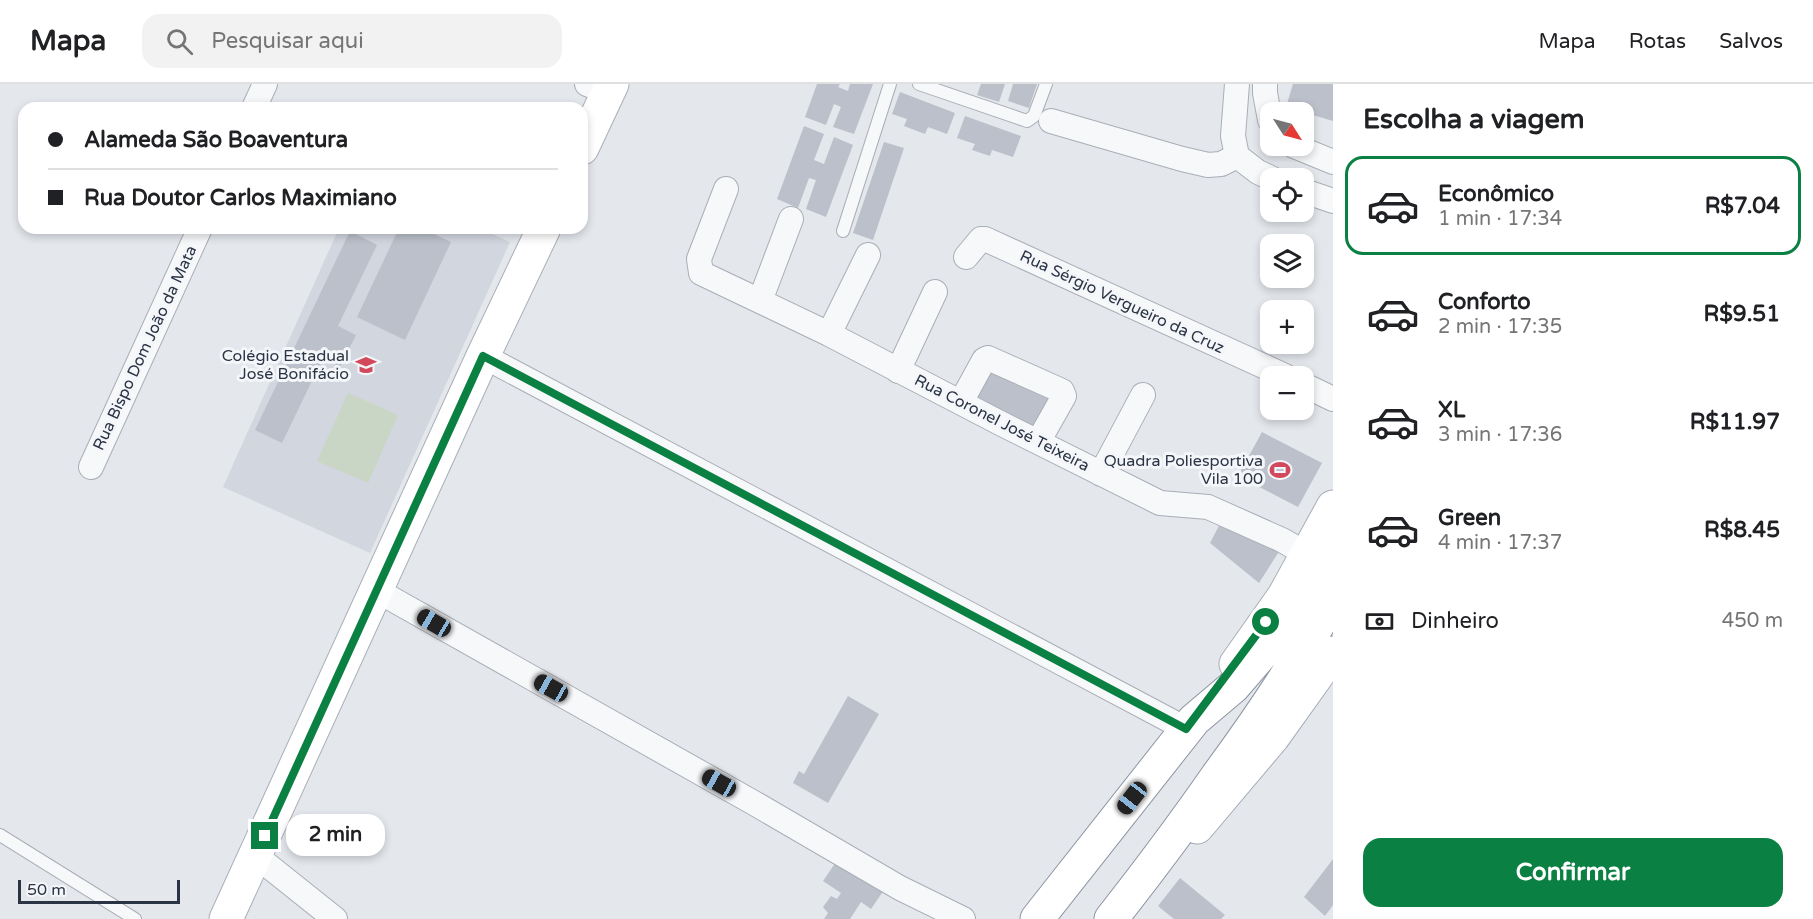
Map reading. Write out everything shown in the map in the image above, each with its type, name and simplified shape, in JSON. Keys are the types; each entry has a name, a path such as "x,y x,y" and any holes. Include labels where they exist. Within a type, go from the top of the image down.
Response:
{"main road":[{"path":"588,131 603,87"},
{"path":"226,919 483,356 541,234"},
{"path":"1037,919 1190,725 1233,687 1302,607 1333,507"},
{"path":"1111,919 1159,858 1287,676 1333,598"},
{"path":"1159,858 1186,839 1265,746 1333,653"}],"street":[{"path":"257,102 265,84"},
{"path":"1237,84 1233,136 1237,156 1260,173"},
{"path":"1265,84 1266,102"},
{"path":"1051,120 1208,165 1221,164 1237,156"},
{"path":"1314,154 1333,162"},
{"name":"Rua Coronel José Teixeira","path":"726,189 699,259 701,273 829,334 1160,503 1208,507 1320,555"},
{"path":"1314,194 1333,201"},
{"path":"760,301 791,219"},
{"name":"Rua Bispo Dom João da Mata","path":"91,467 197,234"},
{"name":"Rua Sérgio Vergueiro da Cruz","path":"966,257 981,239 985,239 1263,366"},
{"path":"829,334 868,255"},
{"path":"898,371 935,292"},
{"path":"483,356 1190,725"},
{"path":"961,402 984,360 988,358 1062,391 1064,396 1038,442"},
{"path":"1314,390 1333,399"},
{"path":"1101,474 1143,395"},
{"path":"376,590 900,888 963,919"},
{"path":"256,856 335,919"}],"lane":[{"path":"843,231 890,84"},
{"path":"919,84 1027,121 1034,116 1046,84"},
{"path":"0,835 135,919"}],"shaded area":[{"name":"Colégio Estadual José Bonifácio","path":"336,234 492,234 510,242 370,553 223,487"}],"green space":[{"path":"348,393 398,415 368,483 317,461"}],"building":[{"path":"817,84 840,84 838,87 848,91 850,84 873,84 854,134 833,127 841,107 834,104 826,125 805,117"},
{"path":"981,84 1005,84 999,102 977,95"},
{"path":"1013,84 1037,84 1029,108 1008,101"},
{"path":"1293,84 1333,84 1333,121 1314,115 1314,102 1288,102"},
{"path":"900,92 955,113 947,134 928,127 925,134 904,126 907,119 892,114"},
{"path":"965,116 1021,136 1013,157 992,150 990,156 972,150 975,144 957,138"},
{"path":"804,126 824,134 814,160 824,164 834,137 853,145 826,217 806,209 816,180 809,178 798,208 777,199"},
{"path":"884,142 904,148 873,240 853,233"},
{"path":"349,234 356,234 377,245 338,326 356,335 340,367 323,358 282,443 255,430"},
{"path":"396,234 434,234 451,242 405,340 357,317"},
{"path":"989,365 1055,398 1035,433 971,399"},
{"name":"Quadra Poliesportiva Vila 100","path":"1262,432 1322,463 1298,507 1238,476"},
{"path":"1221,522 1280,550 1259,583 1210,543"},
{"path":"848,696 879,714 828,803 793,783 799,771 804,774"},
{"path":"838,859 884,890 871,909 861,902 850,919 824,919 828,913 823,907 831,896 837,899 841,893 823,881"},
{"path":"1333,859 1333,905 1325,916 1304,897"},
{"path":"1180,878 1225,915 1221,919 1174,919 1158,906"}],"place":[{"name":"Colégio Estadual José Bonifácio","path":"366,365"},
{"name":"Quadra Poliesportiva Vila 100","path":"1280,470"}],"route":[{"path":"265,836 483,356 1186,729 1266,622"}]}
